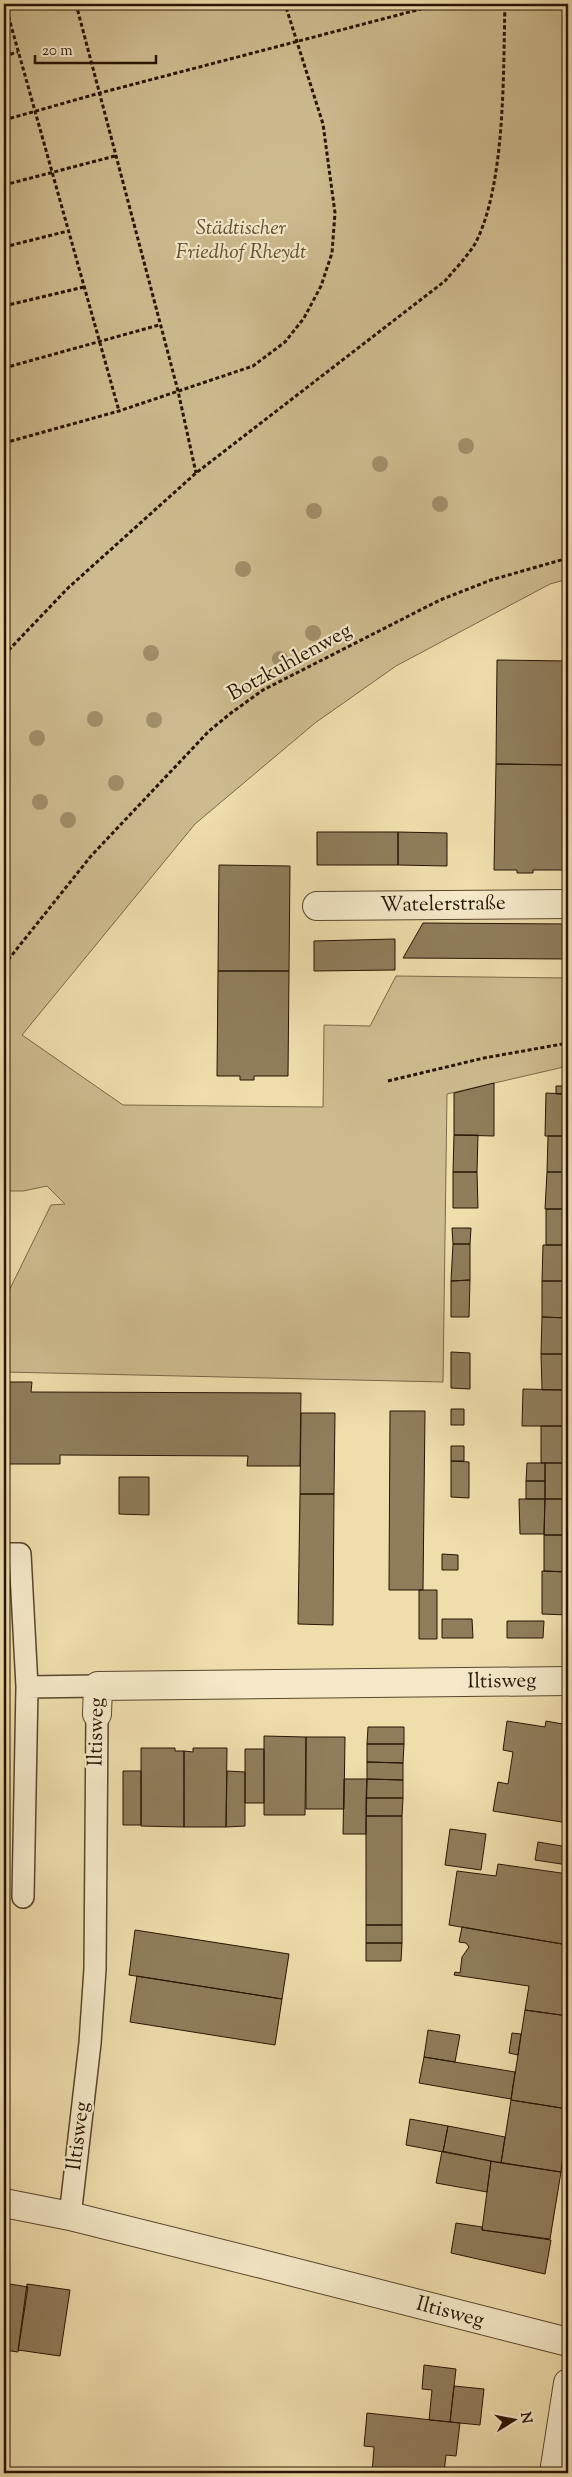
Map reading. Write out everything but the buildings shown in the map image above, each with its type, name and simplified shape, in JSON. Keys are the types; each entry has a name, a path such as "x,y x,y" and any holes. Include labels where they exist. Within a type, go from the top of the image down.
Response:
{"street":[{"name":"Watelerstraße","path":"317,906 568,904"},
{"name":"Iltisweg","path":"97,1714 98,1686 568,1681"},
{"name":"Iltisweg","path":"4,2203 70,2216 568,2342"},
{"path":"554,2473 565,2423 568,2383"}],"lane":[{"path":"4,1554 20,1554 27,1687 23,1897"},
{"path":"27,1687 98,1686"},
{"name":"Iltisweg","path":"70,2216 90,2043 94,1978 97,1714"}],"path":[{"path":"5,4 119,412"},
{"path":"76,4 178,391 196,473"},
{"path":"4,443 119,412 253,366 285,342 304,318 321,286 332,253 335,213 323,124 299,42 285,4"},
{"path":"4,120 100,92 440,4"},
{"path":"4,656 68,588 196,473 445,281 475,242 488,207 496,171 505,4"},
{"path":"4,56 18,52"},
{"path":"4,185 115,156"},
{"path":"4,247 68,231"},
{"path":"4,306 84,287"},
{"path":"4,368 160,325"},
{"name":"Botzkuhlenweg","path":"4,965 91,856 209,731 231,713 263,690 440,600 490,580 568,558"},
{"path":"388,1081 484,1058 568,1043"}],"green space":[{"name":"Städtischer Friedhof Rheydt","path":"4,4 568,4 568,579 550,584 396,666 315,723 195,824 22,1035 123,1105 323,1107 324,1025 370,1026 396,976 568,978 568,1066 447,1094 443,1382 4,1372 4,1301 51,1205 65,1204 47,1186 23,1191 4,1191"}]}
